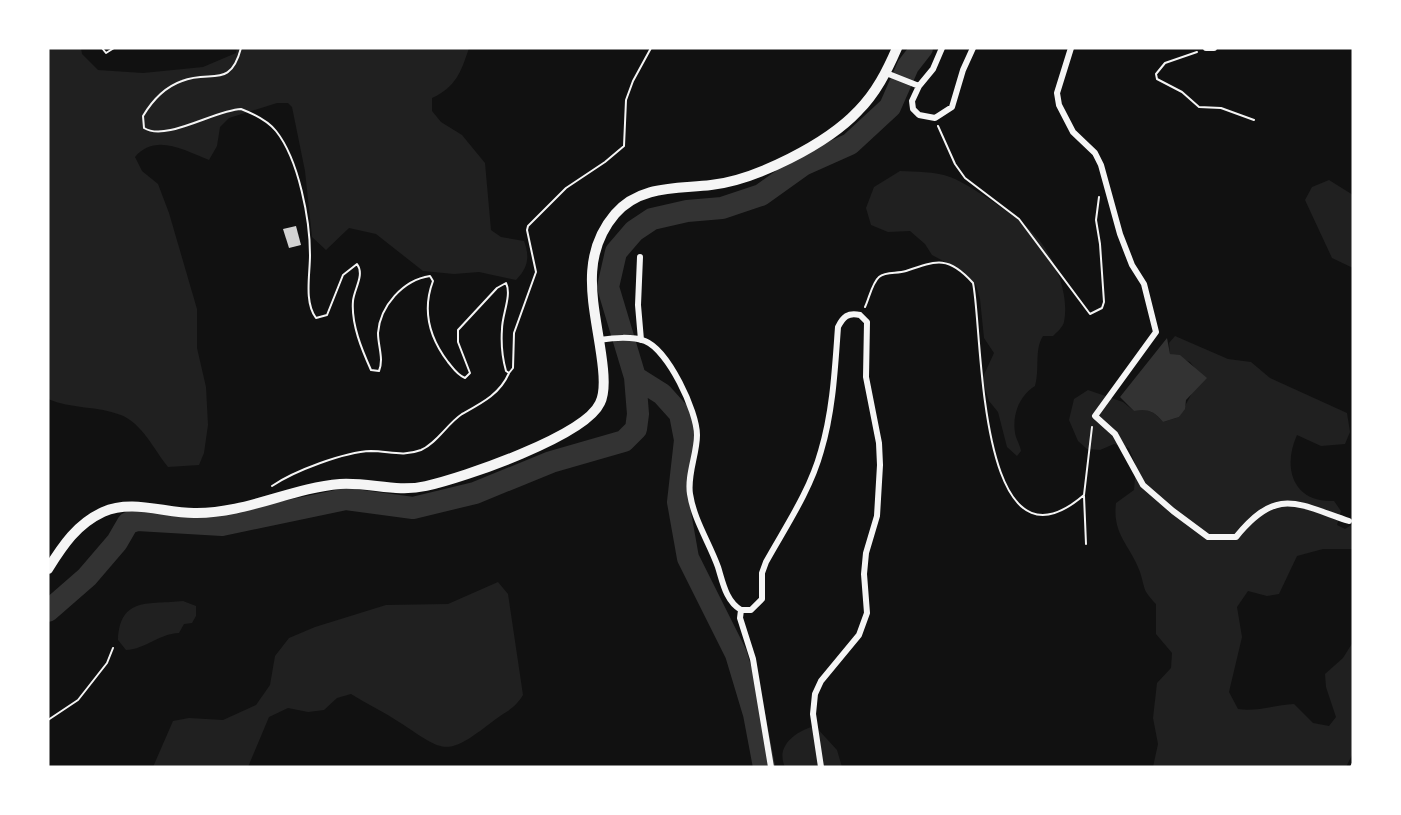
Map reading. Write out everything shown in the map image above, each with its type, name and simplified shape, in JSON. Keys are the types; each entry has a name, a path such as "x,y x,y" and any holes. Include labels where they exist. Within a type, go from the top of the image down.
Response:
{"main road":[{"path":"48,569 77,528 105,511 129,505 194,513 227,511 342,484 399,490 427,486 565,434 587,419 601,403 604,382 590,278 594,254 603,232 616,214 634,198 659,189 735,180 757,174 779,164 844,125 860,110 891,75 897,48"}],"street":[{"path":"942,48 933,69 917,85 912,101 913,109 919,115 935,118 952,107 963,70 974,48"},
{"path":"1071,48 1057,93 1059,105 1073,132 1095,153 1120,234 1132,265 1144,284 1156,332 1095,416 1115,434 1143,485 1208,537 1220,539 1236,537 1254,516 1279,503 1295,503 1349,521"},
{"path":"1203,49 1214,48"},
{"path":"891,75 917,85"},
{"path":"640,257 638,305 641,340"},
{"path":"741,610 756,607 762,599 762,573 766,562 802,499 821,453 827,426 838,327 843,318 850,314 860,315 868,327 866,377 879,442 877,516 866,553 864,574 867,613 865,625 821,681 815,694 813,714 821,767"},
{"path":"599,340 630,338 647,342 667,364 693,411 697,435 690,492 700,527 728,598 741,610"},
{"path":"741,610 740,618 753,659 771,767"}],"path":[{"path":"102,48 103,53 114,48"},
{"path":"241,48 237,65 223,75 180,81 159,95 143,116 144,128 149,131 165,131 241,108 271,125 285,148 303,195 310,253 310,310 316,318 327,315 343,275 351,266 357,264 359,279 353,295 353,318 371,370 379,371 381,366 378,334 389,302 412,282 430,276 433,281 427,301 427,312 432,334 454,369 465,378 470,373 458,342 458,330 490,294 506,283 508,292 503,315 501,345 509,373"},
{"path":"262,502 265,494 273,485 312,468 371,451 399,455 429,446 448,425 497,392 514,362 514,333 536,272 528,226 566,188 605,162 624,146 626,100 633,81 651,48"},
{"path":"1203,49 1165,63 1156,74 1157,79 1182,92 1198,107 1221,108 1254,120"},
{"path":"935,118 944,142 965,178 1020,219 1090,314 1097,313 1104,302 1096,220 1104,180"},
{"path":"860,315 876,280 882,274 904,272 926,262 954,265 964,272 973,283 976,297 985,412 1005,485 1014,499 1026,509 1037,514 1059,511 1084,495"},
{"path":"1086,544 1084,495 1095,416"},
{"path":"48,720 78,700 107,663 113,648"}],"shaded area":[{"path":"48,48 81,48 82,54 98,70 143,73 203,67 236,53 237,48 469,48 457,78 447,89 432,98 432,111 441,122 462,135 485,163 491,230 501,237 524,241 527,252 525,267 516,280 479,272 454,274 423,271 376,234 349,228 326,250 312,237 305,171 292,107 288,103 277,103 229,118 220,127 217,146 209,160 170,146 151,146 143,150 135,157 142,171 158,184 169,213 197,309 197,348 206,387 208,425 204,453 199,465 168,467 148,438 129,419 112,412 48,399"},
{"path":"900,171 944,175 980,193 1018,219 1033,233 1047,251 1058,274 1064,299 1064,322 1053,336 1043,336 1040,341 1035,386 1025,394 1016,412 1014,426 1021,451 1017,456 1007,447 998,412 989,401 982,379 994,353 984,338 980,299 976,285 964,272 932,255 925,244 910,231 888,232 871,225 866,208 874,187"},
{"path":"1329,180 1353,195 1353,268 1332,258 1305,200 1312,187"},
{"path":"1175,336 1228,359 1251,362 1270,378 1347,413 1350,432 1345,444 1321,446 1297,435 1293,447 1291,471 1300,490 1320,500 1334,501 1341,511 1337,525 1345,529 1353,524 1353,549 1323,549 1297,556 1279,594 1267,596 1248,591 1237,607 1242,637 1229,692 1238,709 1252,710 1294,704 1313,723 1329,726 1336,717 1326,687 1325,674 1343,658 1353,642 1353,753 1346,767 1153,767 1158,744 1153,718 1157,683 1171,668 1172,653 1156,634 1156,604 1145,590 1140,572 1117,524 1116,503 1134,490 1136,466 1129,448 1114,444 1100,450 1087,449 1078,441 1069,420 1074,399 1088,390 1123,402 1134,411 1150,412 1157,415 1163,422 1179,417 1192,393 1198,372 1190,362 1170,354 1169,343"},
{"path":"1167,338 1170,354 1180,355 1207,378 1186,400 1185,409 1179,417 1163,422 1157,415 1150,412 1134,411 1120,397"},
{"path":"498,582 508,594 523,695 512,708 464,741 454,746 436,745 351,694 337,698 324,710 308,712 288,708 269,717 248,767 153,767 173,721 189,718 223,720 256,705 270,685 275,656 289,638 315,627 386,605 448,604"},
{"path":"183,601 196,606 196,616 192,623 184,624 179,633 126,650 118,640 120,626 130,609 148,603"},
{"path":"815,726 837,750 842,767 785,767 783,752 789,740"}],"building":[{"path":"296,226 301,245 289,248 283,229"}],"waterway":[{"path":"764,767 754,714 736,654 688,558 678,502 685,440 680,414 662,394 635,377 608,287 616,252 634,231 652,219 687,211 722,208 761,195 803,165 850,144 890,107 908,66 922,48"},
{"path":"48,611 87,577 117,542 128,523 137,520 222,525 346,499 413,508 475,493 551,462 624,441 636,429 638,414 635,377"}]}
